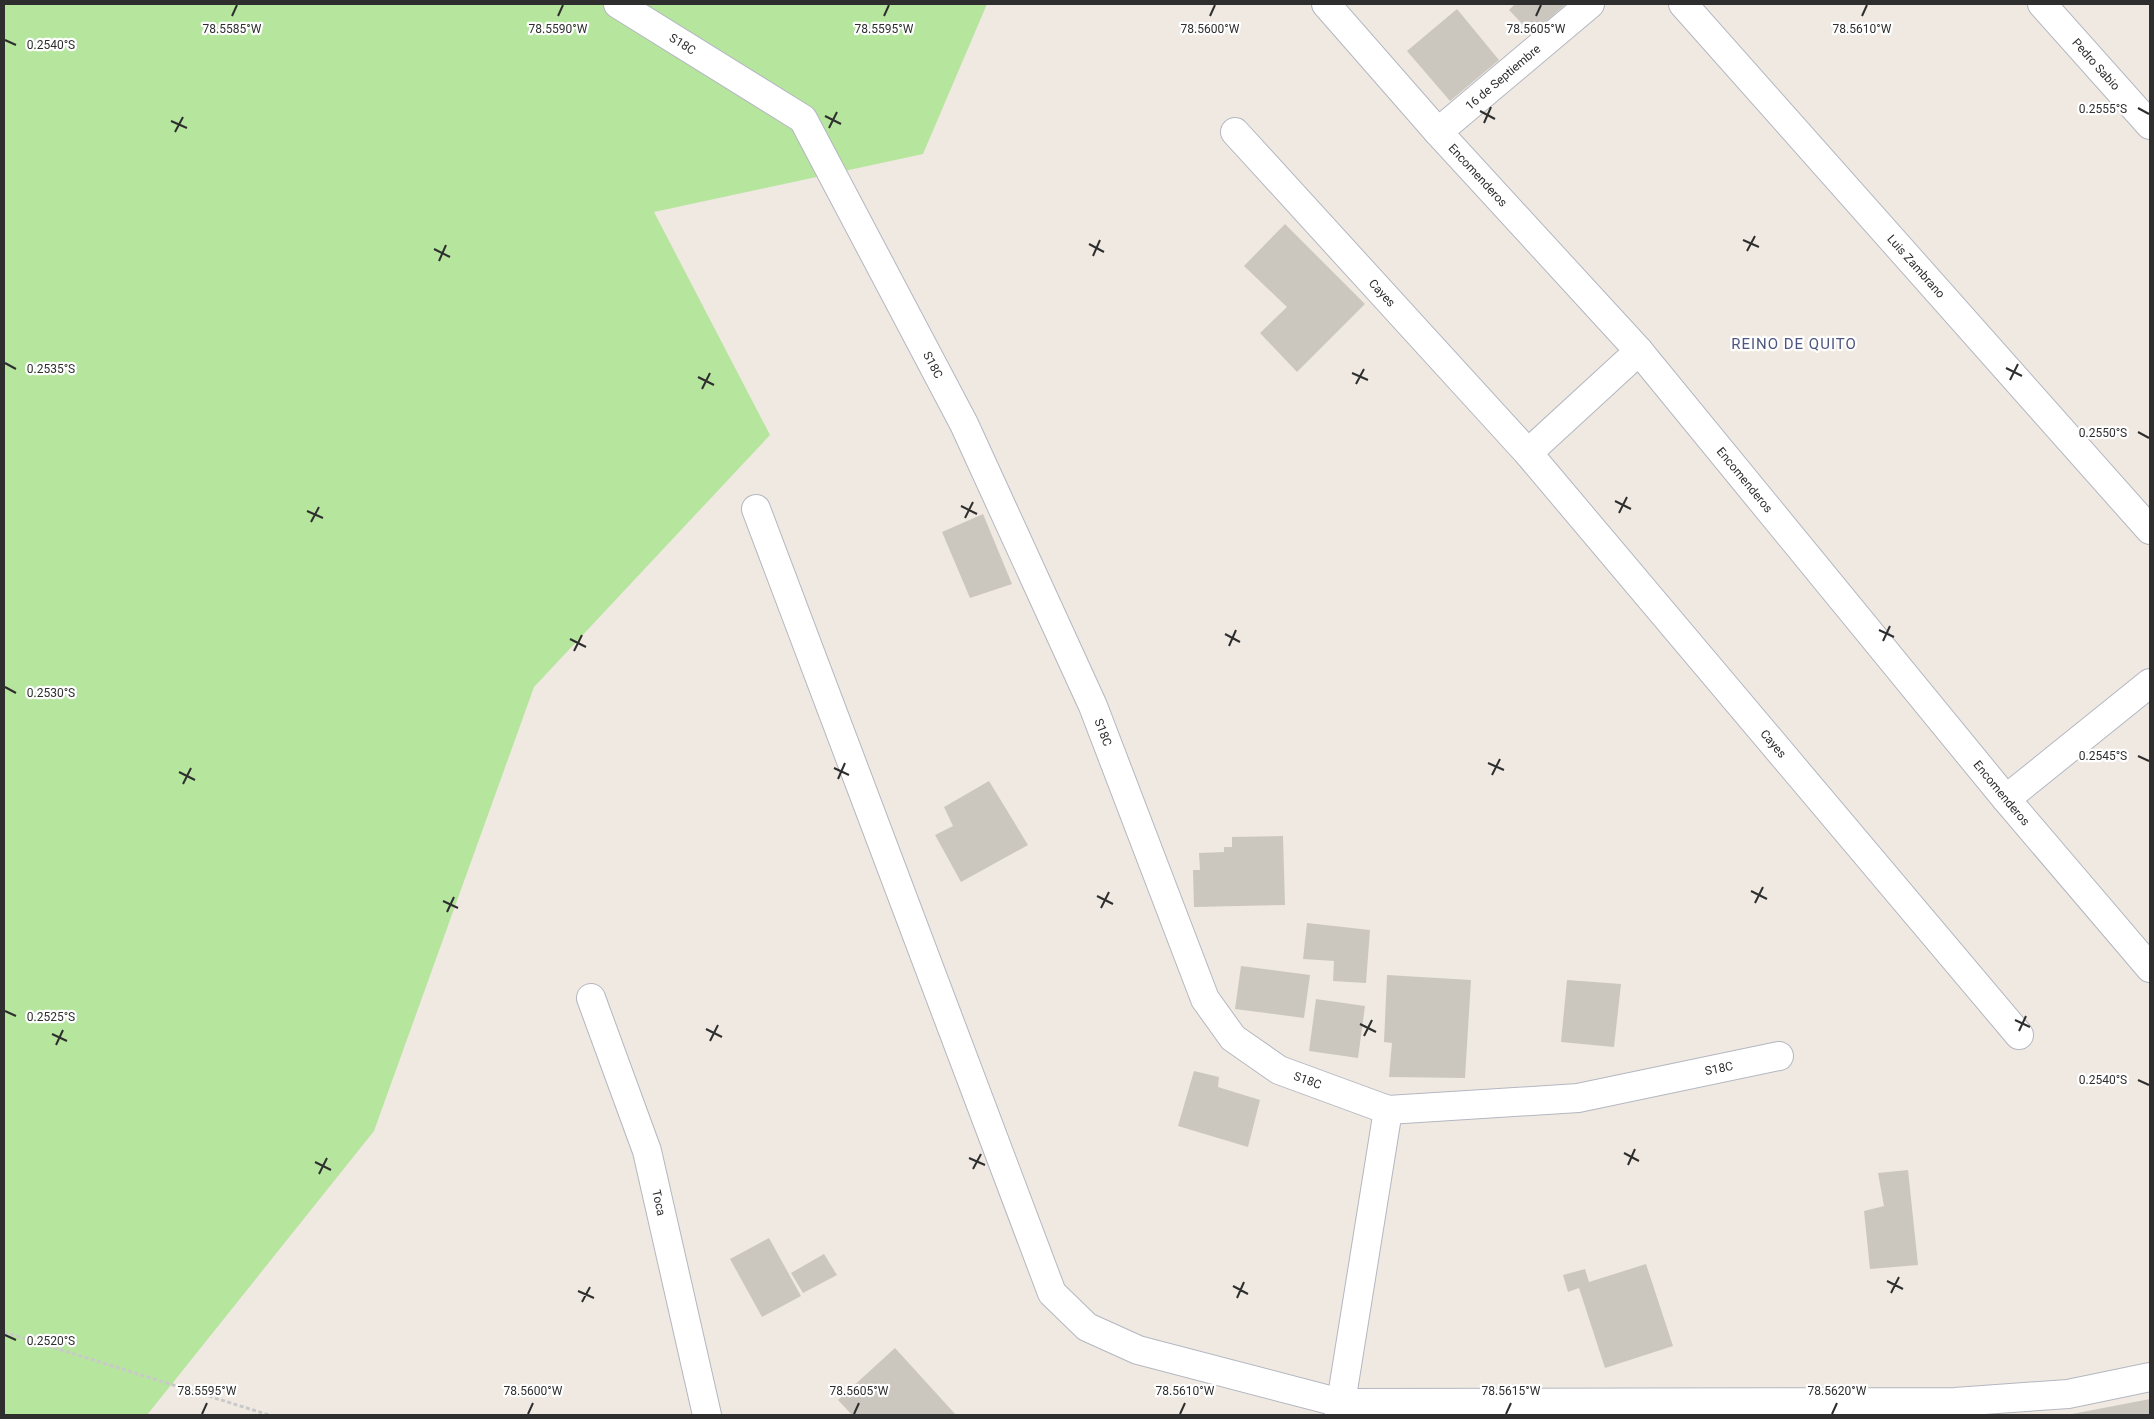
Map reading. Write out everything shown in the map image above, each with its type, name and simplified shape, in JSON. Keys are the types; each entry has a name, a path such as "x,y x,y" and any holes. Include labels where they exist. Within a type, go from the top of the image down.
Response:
{"street":[{"name":"S18C","path":"618,4 803,119 964,424 1094,706 1205,999 1234,1038 1279,1070 1388,1110 1578,1098 1779,1056"},
{"name":"Encomenderos","path":"1326,4 1438,132 1639,351 2006,800 2150,968"},
{"name":"16 de Septiembre","path":"1438,132 1590,4"},
{"name":"Luis Zambrano","path":"1682,4 2150,530"},
{"name":"Pedro Sabio","path":"2042,4 2150,125"},
{"name":"Cayes","path":"1235,132 1528,453 2019,1035"},
{"path":"1528,453 1639,351"},
{"path":"756,510 1052,1293 1087,1327 1138,1350 1340,1409 1955,1402 2068,1394 2150,1377"},
{"path":"2006,800 2150,683"},
{"name":"Toca","path":"591,998 647,1151 707,1415"},
{"path":"1340,1409 1388,1110"}],"path":[{"path":"4,1332 270,1415"}],"green space":[{"path":"4,4 987,4 923,154 654,212 770,435 534,687 374,1131 147,1415 4,1415"}],"building":[{"path":"1515,4 1566,4 1532,34 1509,10"},
{"path":"1457,9 1499,60 1450,101 1407,51"},
{"path":"1285,224 1365,304 1297,372 1260,333 1287,307 1244,266"},
{"path":"983,514 1012,584 970,598 942,532"},
{"path":"989,781 1028,845 961,882 935,835 953,826 944,807"},
{"path":"1283,836 1285,905 1194,907 1193,870 1200,870 1199,853 1224,852 1224,847 1232,847 1232,837"},
{"path":"1307,923 1370,930 1366,983 1333,981 1334,961 1303,959"},
{"path":"1241,966 1310,975 1304,1018 1235,1009"},
{"path":"1387,975 1471,980 1465,1078 1389,1077 1392,1043 1384,1042"},
{"path":"1567,980 1621,984 1614,1047 1561,1042"},
{"path":"1316,999 1365,1006 1358,1058 1309,1051"},
{"path":"1194,1071 1219,1077 1218,1087 1260,1100 1248,1147 1178,1126"},
{"path":"1908,1170 1918,1265 1870,1269 1864,1211 1884,1206 1878,1173"},
{"path":"769,1238 801,1296 762,1317 730,1259"},
{"path":"824,1254 837,1275 803,1293 791,1273"},
{"path":"1646,1264 1673,1346 1605,1368 1579,1288 1568,1292 1563,1275 1585,1269 1589,1282"},
{"path":"895,1348 956,1415 852,1415 838,1400"},
{"path":"2150,1399 2150,1415 2072,1415 2072,1414"}],"district":[{"name":"REINO DE QUITO","path":"1794,344"}]}
